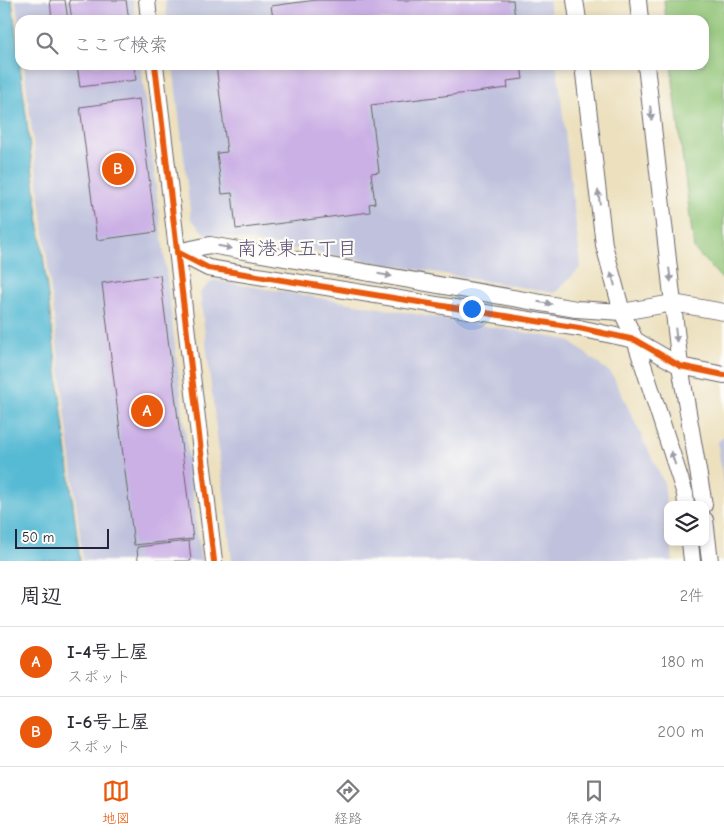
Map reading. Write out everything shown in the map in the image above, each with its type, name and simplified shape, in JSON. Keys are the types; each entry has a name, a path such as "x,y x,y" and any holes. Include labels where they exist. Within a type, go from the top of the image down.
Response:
{"street":[{"path":"147,0 148,15"},
{"path":"575,0 577,15"},
{"path":"638,0 640,15"},
{"path":"156,70 214,561"},
{"path":"584,70 604,245 622,312 635,340 686,501"},
{"path":"647,70 680,366 703,501"},
{"path":"177,252 210,245 576,309 622,312 673,303 724,312"},
{"path":"177,252 208,268 579,328 635,340 680,366 724,375"},
{"path":"690,546 692,561"},
{"path":"708,546 710,561"}],"shaded area":[{"path":"16,0 133,0 134,15 18,15"},
{"path":"165,0 549,0 551,15 166,15"},
{"path":"25,70 142,70 201,561 83,561"},
{"path":"174,70 558,70 581,267 555,293 204,233 191,219"},
{"path":"213,280 568,340 612,374 664,483 666,501 664,501 664,546 671,546 673,561 232,561 200,293"},
{"path":"724,436 724,494 718,442"}],"green space":[{"path":"664,0 724,0 724,281 694,249 672,70 709,70 709,15 666,15"}],"water":[{"path":"0,0 12,0 15,25 15,70 20,70 80,561 0,561"}],"building":[{"path":"50,0 65,0 67,15 52,15"},
{"path":"69,0 126,0 128,15 71,15"},
{"path":"316,0 513,0 514,15 272,15 271,6"},
{"path":"78,70 135,70 136,80 80,87"},
{"path":"217,70 522,70 523,79 507,81 508,88 371,105 379,172 371,173 375,203 369,204 370,212 236,229 232,193 222,194 217,153 227,152"},
{"path":"139,99 156,232 97,240 80,107"},
{"path":"160,275 193,539 134,545 102,283"},
{"path":"189,541 191,561 138,561 137,547"}],"cycle path":[{"path":"156,70 214,561"},
{"path":"177,252 208,268 579,328 635,340 680,366 724,375"}],"place":[{"name":"I-6号上屋","path":"118,169"},
{"name":"I-4号上屋","path":"147,411"}],"district":[{"name":"南港東五丁目","path":"297,248"}]}
